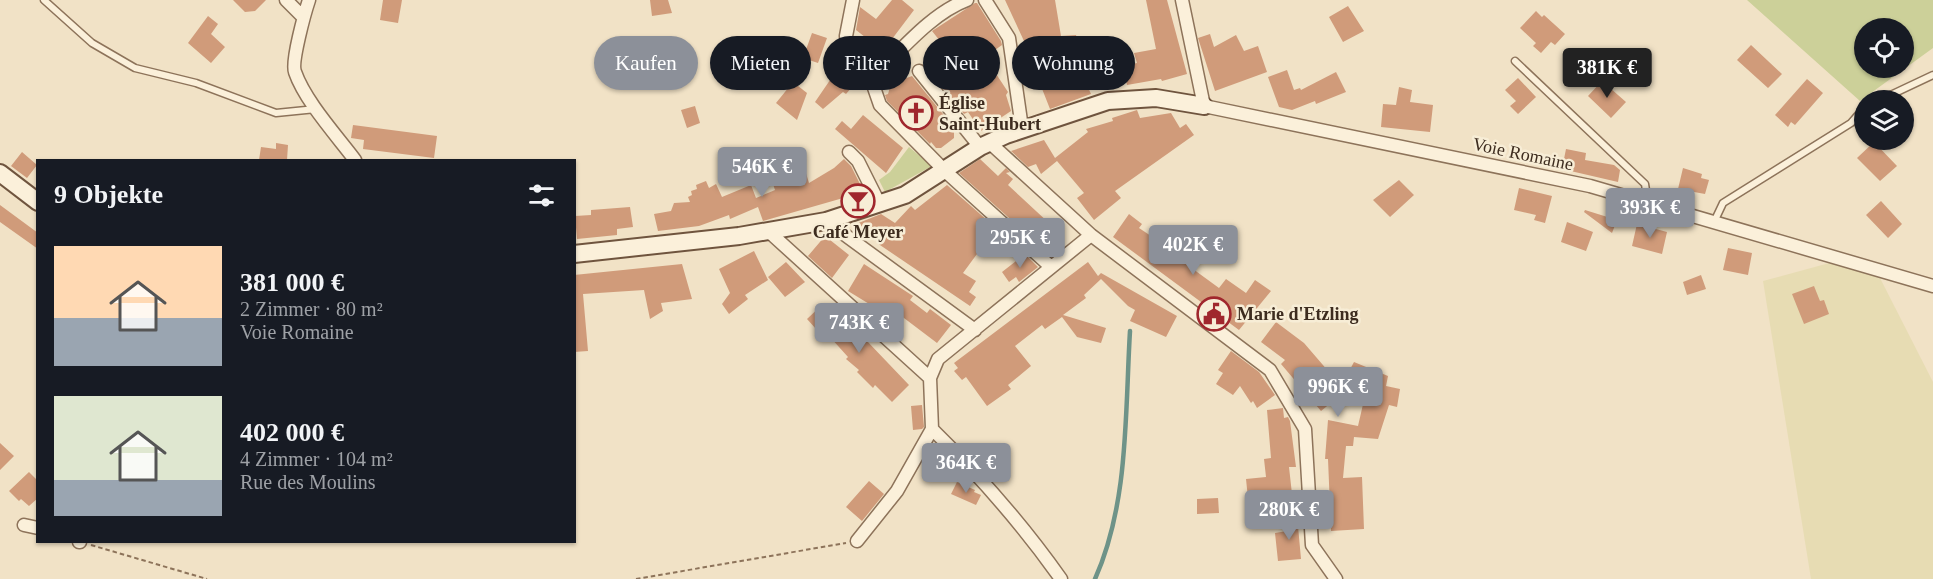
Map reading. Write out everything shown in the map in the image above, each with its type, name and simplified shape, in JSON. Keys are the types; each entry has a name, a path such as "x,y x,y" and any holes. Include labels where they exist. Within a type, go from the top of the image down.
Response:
{"street":[{"path":"286,0 303,17"},
{"path":"309,0 303,17 294,70 316,109 354,159"},
{"path":"846,36 853,0"},
{"path":"911,41 927,26 957,4 967,0"},
{"path":"985,0 1009,38 1023,128"},
{"path":"576,254 739,236 826,221 905,195 985,145 1023,128 1108,101 1156,98 1204,106 1182,0"},
{"path":"919,71 985,145 1090,235 1270,370 1305,429 1312,545 1336,579"},
{"path":"875,90 880,105 945,171 1050,266"},
{"name":"Voie Romaine","path":"1204,106 1590,186 1933,286"},
{"path":"849,152 858,160 879,203"},
{"path":"0,173 36,200"},
{"path":"826,221 975,330"},
{"path":"767,230 930,378"},
{"path":"857,541 897,491 932,429 930,378 938,359 1090,235"},
{"path":"932,429 979,475 1029,533 1061,579"},
{"path":"24,525 36,528"}],"lane":[{"path":"45,0 92,43 135,68 196,83 276,113 316,109"},
{"path":"1515,61 1645,184 1648,203"},
{"path":"1901,90 1933,75"},
{"path":"1714,222 1723,203 1854,120"}],"path":[{"path":"636,579 857,541"},
{"path":"83,543 207,579"}],"shaded area":[{"path":"1833,262 1880,278 1933,382 1933,579 1811,579 1763,281"}],"green space":[{"path":"1747,0 1933,0 1933,48 1914,62 1914,18 1854,18 1854,78 1892,78 1875,90 1854,90 1854,96"},
{"path":"909,147 932,166 885,192 879,180 890,172"}],"building":[{"path":"233,0 266,0 255,11 245,12"},
{"path":"383,0 402,0 398,23 380,20"},
{"path":"650,0 668,0 672,13 652,16"},
{"path":"892,0 902,0 914,10 894,36 864,36 856,30 860,7 876,19"},
{"path":"1005,0 1055,0 1061,36 1022,36"},
{"path":"1146,0 1167,0 1187,74 1162,81 1161,79 1135,84 1135,63 1137,63 1135,53 1156,49"},
{"path":"977,3 998,36 936,36 932,31"},
{"path":"1348,6 1364,31 1343,42 1329,17"},
{"path":"1536,11 1542,17 1544,15 1565,34 1555,45 1551,42 1541,53 1533,46 1536,43 1520,28"},
{"path":"208,16 218,24 211,34 225,47 211,63 188,43"},
{"path":"812,33 823,37 823,49 818,63 811,61"},
{"path":"1210,34 1214,47 1236,35 1244,51 1258,46 1267,72 1215,91 1198,38"},
{"path":"1751,45 1782,74 1768,88 1737,60"},
{"path":"1287,70 1294,90 1300,88 1301,90 1336,72 1346,92 1316,104 1315,101 1292,110 1279,107 1268,77"},
{"name":"Église Saint-Hubert","path":"911,76 952,125 949,127 954,133 954,138 941,148 936,148 931,142 930,144 887,101 885,95 889,90 911,90"},
{"path":"1518,78 1536,97 1518,114 1510,106 1516,101 1505,90"},
{"path":"1807,79 1823,93 1795,125 1791,122 1788,127 1775,115"},
{"path":"1000,80 1008,92 1006,95 1011,111 981,131 968,112 964,114 945,90 1000,90"},
{"path":"1602,81 1626,102 1611,118 1588,96"},
{"path":"1399,87 1412,90 1410,102 1433,105 1430,132 1381,127 1383,104 1396,105"},
{"path":"787,90 803,90 807,93 797,120 776,103"},
{"path":"823,90 849,90 846,94 843,92 823,109 815,102"},
{"path":"1043,90 1089,90 1091,94 1050,109"},
{"path":"695,106 700,123 687,128 681,110"},
{"path":"1137,110 1140,118 1171,113 1180,128 1186,124 1194,135 1115,191 1121,198 1094,220 1077,198 1084,193 1057,161 1041,174 1036,164 1028,167 1011,151 1044,140 1055,158 1088,132 1086,129 1113,121 1112,118"},
{"path":"863,115 903,148 886,173 835,129 842,121 851,129"},
{"path":"353,125 437,136 434,158 363,149 364,140 351,138"},
{"path":"276,143 288,145 287,159 259,159 261,147 276,149"},
{"path":"1566,149 1586,153 1585,160 1614,165 1620,170 1618,182 1562,169"},
{"path":"1866,150 1882,150 1897,166 1880,181 1857,158"},
{"path":"22,152 36,164 27,178 11,166"},
{"path":"844,159 851,166 864,192 763,221 758,207 730,219 729,215 699,226 658,231 654,214 671,211 674,203 690,202 688,197 692,195 691,191 697,189 696,185 706,181 709,188 716,184 722,197 751,185 756,198 775,190 772,181 775,177 804,167 809,183"},
{"path":"980,159 998,176 1006,168 1010,172 1006,173 1013,179 1008,185 1063,236 1048,253 959,173"},
{"path":"1683,168 1702,174 1701,178 1709,180 1705,194 1678,189"},
{"path":"1399,180 1414,195 1390,217 1373,200"},
{"path":"947,185 1004,235 995,245 988,239 963,273 976,281 969,292 976,297 970,306 877,243 881,237 869,228 864,235 851,226 881,214 895,223 911,206 915,210"},
{"path":"1519,188 1552,196 1545,223 1534,220 1536,215 1514,210"},
{"path":"1881,201 1902,224 1888,238 1866,215"},
{"path":"0,205 36,232 36,248 0,222"},
{"path":"630,207 633,227 617,229 617,235 577,239 576,216 591,215 591,210"},
{"path":"1585,210 1617,220 1612,233 1584,212"},
{"path":"1129,214 1142,224 1139,228 1184,258 1182,261 1219,288 1226,279 1246,293 1255,280 1271,291 1239,330 1113,237"},
{"path":"1567,222 1593,232 1586,251 1561,242"},
{"path":"1637,224 1667,232 1662,254 1632,246"},
{"path":"825,236 849,255 832,278 808,256"},
{"path":"1728,248 1752,253 1748,275 1723,270"},
{"path":"754,251 768,280 745,295 748,299 729,314 722,304 730,293 719,269"},
{"path":"1025,254 1038,267 1019,282 1016,277 1009,282 1002,272"},
{"path":"786,262 805,282 785,297 768,277"},
{"path":"1088,262 1098,276 1101,273 1177,316 1166,337 1130,321 1135,310 1101,279 1084,295 1086,298 1063,315 1106,328 1101,343 1077,337 1062,317 1045,329 1042,325 1015,346 1031,366 1008,385 1011,389 987,406 966,377 962,380 954,371 958,368 954,363"},
{"path":"682,264 692,299 661,303 663,311 650,319 644,290 583,294 588,351 576,352 576,275"},
{"path":"864,264 913,296 910,300 927,313 930,309 951,325 937,343 900,315 897,321 848,291"},
{"path":"1701,275 1706,289 1687,295 1683,282"},
{"path":"1814,286 1820,301 1824,300 1829,314 1804,324 1792,294"},
{"path":"824,303 861,344 866,340 909,385 892,402 875,385 873,388 857,372 859,370 846,359 848,357 830,337 826,340 807,319"},
{"path":"1276,322 1304,343 1341,386 1354,362 1388,376 1386,386 1400,389 1397,407 1389,405 1378,439 1354,437 1353,446 1346,446 1343,478 1362,477 1364,529 1331,531 1328,459 1325,459 1328,420 1358,426 1364,400 1353,385 1321,411 1281,364 1285,360 1261,342"},
{"path":"1231,351 1259,372 1275,395 1257,408 1240,386 1233,395 1216,384 1223,373 1218,370"},
{"path":"922,405 924,427 913,430 911,406"},
{"path":"1283,408 1284,418 1288,417 1290,421 1296,467 1289,467 1292,494 1287,495 1288,505 1249,508 1246,479 1266,477 1264,459 1271,458 1267,410"},
{"path":"0,443 14,456 0,470"},
{"path":"29,472 36,479 36,500 29,506 21,499 19,501 9,491"},
{"path":"869,481 884,494 862,521 846,507"},
{"path":"957,482 981,495 976,505 951,494"},
{"path":"1218,498 1219,513 1197,514 1197,499"},
{"path":"1297,515 1301,559 1278,561 1275,533 1287,531 1286,517"}],"waterway":[{"path":"1095,579 1106,550 1120,489 1126,425 1130,331"}],"place":[{"name":"Église Saint-Hubert","path":"916,113"},
{"name":"Café Meyer","path":"858,201"},
{"name":"Marie d'Etzling","path":"1214,314"}]}
